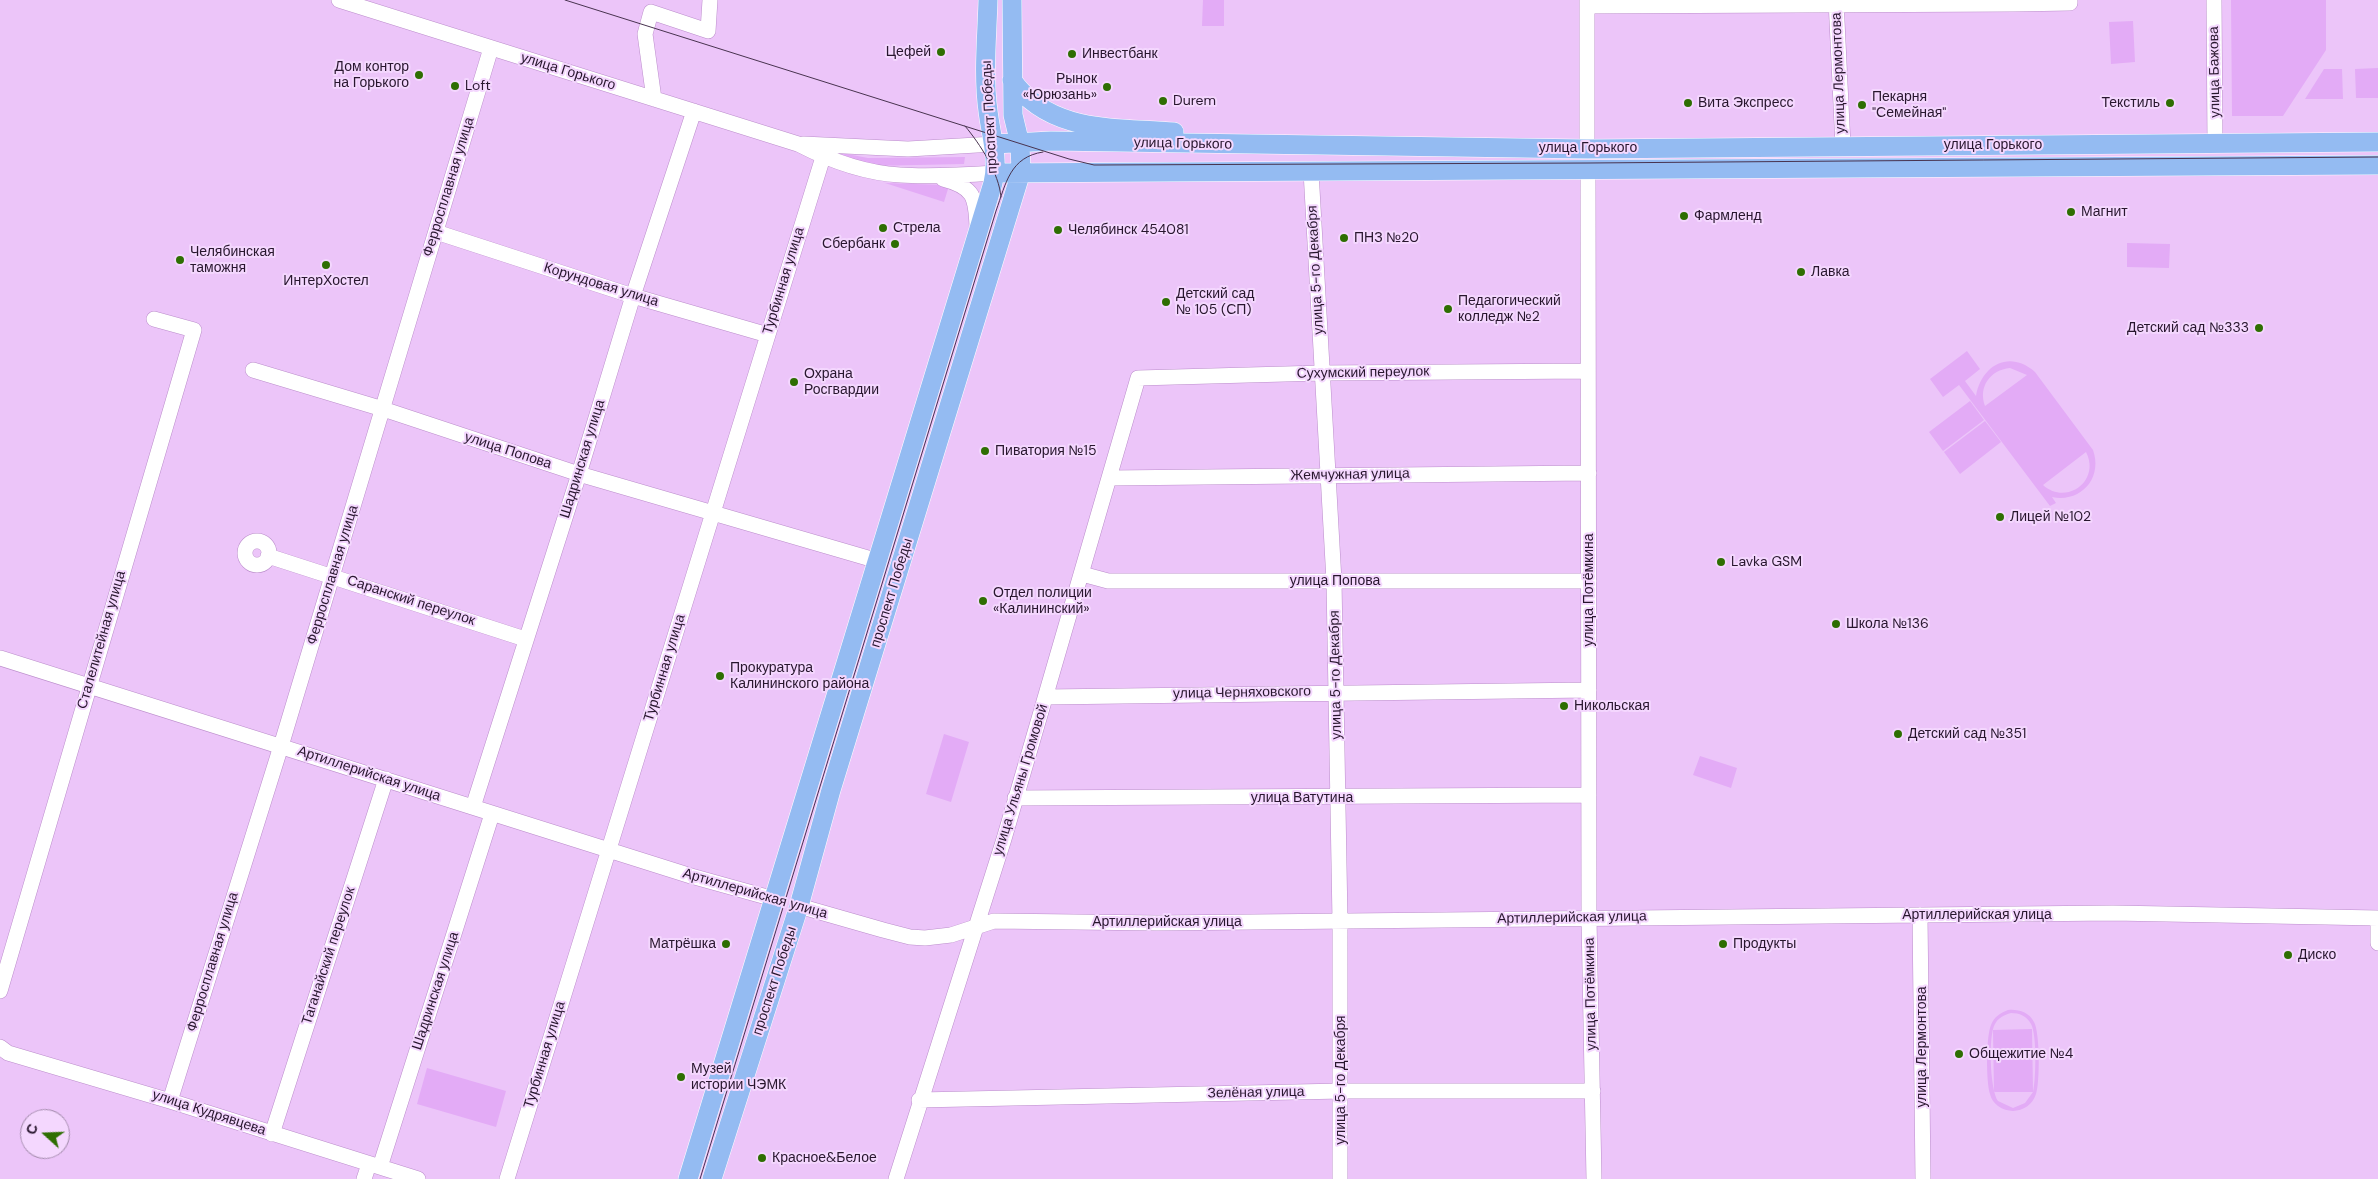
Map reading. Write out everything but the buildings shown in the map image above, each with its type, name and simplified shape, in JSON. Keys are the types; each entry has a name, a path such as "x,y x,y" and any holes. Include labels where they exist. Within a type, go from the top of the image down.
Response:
{"main road":[{"name":"проспект Победы","path":"688,1179 996,173 986,79 988,0"},
{"name":"проспект Победы","path":"712,1179 798,906 834,781 1021,172 1020,144 1013,116 1012,0"},
{"path":"1012,80 1023,96 1034,105 1059,118 1076,123 1218,136 1248,145"},
{"name":"улица Горького","path":"994,144 1051,141 1587,149 2378,142"},
{"path":"2215,144 2215,166"},
{"path":"1404,171 1405,147"},
{"name":"улица Потёмкина","path":"1587,149 1588,170"},
{"name":"улица Горького","path":"996,173 2378,165"},
{"name":"Артиллерийская улица","path":"774,899 798,906"}],"street":[{"name":"улица Горького","path":"339,0 798,144 823,157 873,172 900,176 996,173"},
{"path":"654,99 645,34 651,12 708,31 710,0"},
{"name":"улица Бажова","path":"2214,0 2215,144"},
{"path":"1587,3 2070,1"},
{"name":"улица Лермонтова","path":"1836,2 1843,146"},
{"name":"улица Потёмкина","path":"1587,3 1587,149"},
{"name":"Ферросплавная улица","path":"170,1101 281,746 491,48"},
{"name":"Шадринская улица","path":"473,807 579,474 633,296 694,111"},
{"name":"улица Горького","path":"798,144 908,149 994,144"},
{"name":"Турбинная улица","path":"507,1179 823,157"},
{"name":"улица Потёмкина","path":"1588,170 1589,918 1594,1179"},
{"name":"улица 5-го Декабря","path":"1311,171 1334,581 1342,1091 1340,1179"},
{"name":"улица Горького","path":"927,175 958,183 971,192 976,205 977,236"},
{"name":"Корундовая улица","path":"436,232 633,296 768,335"},
{"name":"Сталелитейная улица","path":"0,991 194,330 154,319"},
{"name":"улица Попова","path":"253,370 383,409 579,474 878,561"},
{"name":"Сухумский переулок","path":"1138,378 1322,372 1588,372"},
{"name":"улица Ульяны Громовой","path":"896,1179 919,1100 1016,798 1138,378"},
{"name":"Жемчужная улица","path":"1110,478 1589,473"},
{"name":"Саранский переулок","path":"268,556 525,639"},
{"name":"улица Попова","path":"1082,574 1108,581 1589,581"},
{"name":"Артиллерийская улица","path":"0,658 492,814 774,899"},
{"name":"улица Черняховского","path":"1046,697 1589,690"},
{"name":"Таганайский переулок","path":"272,1134 386,779"},
{"name":"улица Ватутина","path":"1016,798 1337,798 1589,795"},
{"name":"Шадринская улица","path":"364,1179 374,1166 492,814"},
{"name":"Артиллерийская улица","path":"798,906 910,937 951,935 975,929 994,921 1156,923 2113,913 2378,918"},
{"name":"улица Лермонтова","path":"1920,915 1923,1179"},
{"path":"2378,918 2378,943"},
{"name":"улица Кудрявцева","path":"0,1047 8,1053 170,1101 418,1179"},
{"name":"Зелёная улица","path":"919,1100 1342,1091 1592,1092"}],"shaded area":[{"path":"1203,0 1224,0 1224,26 1202,26"},
{"path":"2231,0 2326,0 2326,50 2283,116 2232,116"},
{"path":"2133,21 2135,62 2111,64 2109,22"},
{"path":"2378,68 2378,98 2356,98 2355,69"},
{"path":"2324,69 2342,69 2343,99 2305,99"},
{"path":"815,148 868,158 965,157 964,164 869,166"},
{"path":"885,183 947,185 948,189 944,202"},
{"path":"2127,243 2170,244 2169,268 2127,267"},
{"path":"1967,351 1980,369 1965,381 1976,396 1979,385 1990,369 2006,362 2016,362 2025,365 2035,372 2093,450 2095,470 2092,479 2080,492 2072,496 2052,497 2056,503 2050,506 1959,385 1943,397 1930,379","holes":["2010,368 2027,375 1985,406 1983,392 1987,381 1997,372","2086,452 2089,472 2085,481 2079,487 2062,493 2052,491 2043,485"]},
{"path":"1970,401 1984,420 1943,451 1929,432"},
{"path":"1985,421 2001,442 1960,474 1944,452"},
{"path":"944,734 969,742 951,802 926,794"},
{"path":"1700,756 1737,768 1731,788 1693,775"},
{"path":"2008,1010 2019,1011 2032,1019 2036,1028 2038,1046 2039,1069 2034,1100 2020,1110 2015,1111 2003,1109 1994,1102 1990,1096 1988,1080 1987,1049 1989,1031 1994,1020","holes":["2011,1013 2020,1014 2027,1019 2033,1029 2035,1057 2033,1092 2025,1103 2013,1108 1998,1101 1994,1092 1991,1050 1993,1030 2000,1018"]},
{"path":"2032,1029 2033,1092 1995,1092 1993,1030"},
{"path":"427,1068 506,1091 496,1127 417,1104"}],"tram line":[{"path":"565,0 1069,159 1094,165 2378,157"},
{"path":"965,126 977,141 993,169 1001,197"},
{"path":"700,1179 996,211 1007,181 1016,165 1023,159 1043,152"}],"place":[{"name":"Цефей","path":"941,52"},
{"name":"Инвестбанк","path":"1072,54"},
{"name":"Дом контор на Горького","path":"419,75"},
{"name":"Loft","path":"455,86"},
{"name":"Рынок «Юрюзань»","path":"1107,87"},
{"name":"Durem","path":"1163,101"},
{"name":"Вита Экспресс","path":"1688,103"},
{"name":"Текстиль","path":"2170,103"},
{"name":"Пекарня \"Семейная\"","path":"1862,105"},
{"name":"Магнит","path":"2071,212"},
{"name":"Фармленд","path":"1684,216"},
{"name":"Стрела","path":"883,228"},
{"name":"Челябинск 454081","path":"1058,230"},
{"name":"ПНЗ №20","path":"1344,238"},
{"name":"Сбербанк","path":"895,244"},
{"name":"Челябинская таможня","path":"180,260"},
{"name":"ИнтерХостел","path":"326,265"},
{"name":"Лавка","path":"1801,272"},
{"name":"Детский сад № 105 (СП)","path":"1166,302"},
{"name":"Педагогический колледж №2","path":"1448,309"},
{"name":"Детский сад №333","path":"2259,328"},
{"name":"Охрана Росгвардии","path":"794,382"},
{"name":"Пиватория №15","path":"985,451"},
{"name":"Лицей №102","path":"2000,517"},
{"name":"Lavka GSM","path":"1721,562"},
{"name":"Отдел полиции «Калининский»","path":"983,601"},
{"name":"Школа №136","path":"1836,624"},
{"name":"Прокуратура Калининского района","path":"720,676"},
{"name":"Никольская","path":"1564,706"},
{"name":"Детский сад №351","path":"1898,734"},
{"name":"Матрёшка","path":"726,944"},
{"name":"Продукты","path":"1723,944"},
{"name":"Диско","path":"2288,955"},
{"name":"Общежитие №4","path":"1959,1054"},
{"name":"Музей истории ЧЭМК","path":"681,1077"},
{"name":"Красное&Белое","path":"762,1158"}]}
